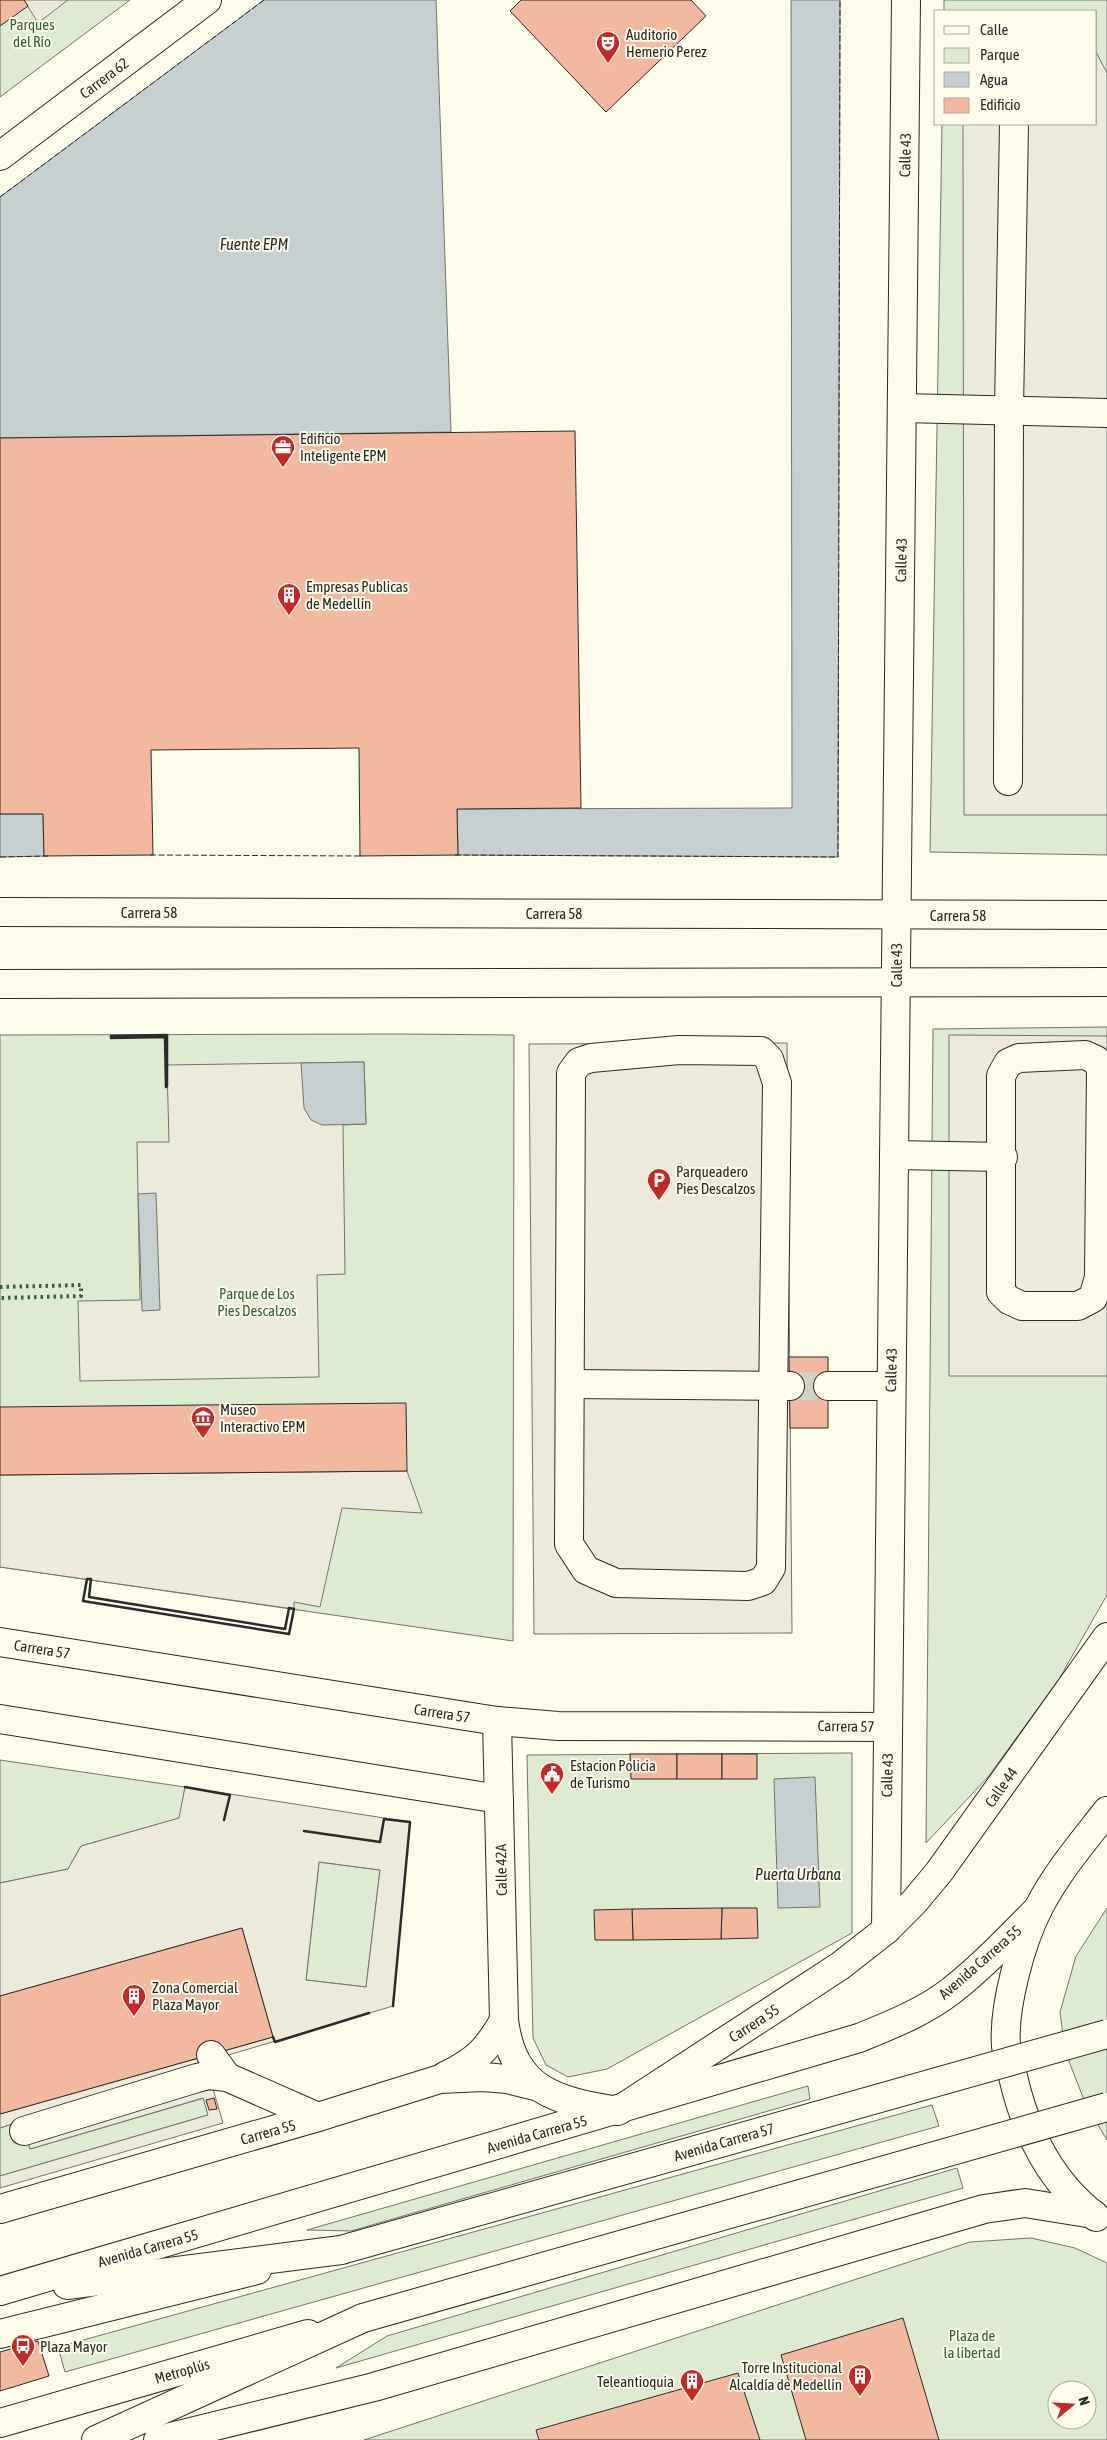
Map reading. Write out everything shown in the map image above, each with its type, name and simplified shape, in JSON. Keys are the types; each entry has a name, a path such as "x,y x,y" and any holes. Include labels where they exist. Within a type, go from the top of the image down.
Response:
{"street":[{"name":"Carrera 62","path":"0,156 207,0"},
{"name":"Calle 43","path":"886,1930 906,0"},
{"path":"1008,781 1009,410 1014,125"},
{"path":"902,408 1107,412"},
{"name":"Carrera 58","path":"0,912 1107,915"},
{"path":"0,984 1107,982"},
{"path":"680,1050 761,1051 769,1059 777,1083 781,1386 771,1568 762,1580 748,1586 616,1583 586,1570 569,1544 571,1073 579,1062 591,1058 680,1050"},
{"path":"1085,1055 1096,1060 1101,1069 1099,1267 1094,1298 1078,1306 1022,1306 1010,1300 1001,1292 1003,1157 1001,1076 1008,1063 1019,1058 1085,1055"},
{"path":"894,1155 1003,1157"},
{"path":"570,1384 781,1386"},
{"path":"828,1386 891,1386"},
{"name":"Calle 44","path":"886,1930 914,1902 939,1872 1107,1637"},
{"name":"Carrera 57","path":"0,1642 497,1721 558,1726 888,1727"},
{"path":"0,1720 499,1799"},
{"name":"Calle 42A","path":"497,1721 504,2020 513,2057 522,2073 555,2097 581,2105 618,2111"},
{"path":"1100,2220 1058,2179 1040,2154 1019,2104 1006,2046 1010,1997 1018,1963 1038,1908 1056,1878 1107,1811"},
{"name":"Avenida Carrera 55","path":"0,2292 618,2111 859,2038 911,2016 950,1991 990,1958 1038,1908"},
{"name":"Carrera 55","path":"618,2111 840,1966 886,1930"},
{"path":"440,2079 469,2064 485,2051 504,2020"},
{"name":"Avenida Carrera 57","path":"341,2250 1107,2034"},
{"path":"211,2055 227,2077"},
{"path":"24,2131 209,2075 227,2077 318,2118"},
{"name":"Carrera 55","path":"0,2209 318,2118 440,2079 483,2077 539,2087"},
{"path":"96,2440 363,2318 1107,2107"},
{"path":"158,2440 212,2432 374,2387 984,2209 1025,2203 1100,2220"},
{"path":"0,2334 341,2250"},
{"name":"Avenida Carrera 55","path":"0,2292 341,2250"},
{"name":"Metroplús","path":"0,2423 363,2318"}],"green space":[{"name":"Parques del Río","path":"0,0 130,0 0,97"},
{"path":"944,0 1107,0 1107,855 930,852 942,125 1097,125 1097,10 944,10"},
{"path":"1107,1027 1107,1595 1059,1679 988,1777 926,1843 933,1029"},
{"name":"Parque de Los Pies Descalzos","path":"0,1035 514,1035 513,1641 0,1567"},
{"path":"852,1753 852,1933 607,2069 568,2077 546,2065 533,2038 527,1755"},
{"path":"0,1760 185,1787 180,1818 81,1846 68,1869 0,1883"},
{"path":"319,1862 380,1870 366,1987 306,1980"},
{"path":"1107,1908 1107,2140 1086,2105 1065,2051 1060,2012 1076,1956"},
{"path":"808,2086 810,2099 351,2231 307,2230"},
{"path":"204,2098 208,2115 0,2176 0,2128 21,2121 30,2149"},
{"path":"932,2105 939,2126 65,2372 58,2347"},
{"path":"957,2168 963,2188 336,2368 387,2336"},
{"name":"Plaza de la libertad","path":"1031,2238 1075,2248 1107,2263 1107,2440 364,2440 970,2242"}],"shaded area":[{"path":"24,0 68,0 38,23"},
{"path":"1097,54 1107,73 1107,815 964,815 963,125 1097,125"},
{"path":"949,1035 1107,1036 1107,1376 949,1376"},
{"name":"Parqueadero Pies Descalzos","path":"787,1043 792,1633 534,1634 529,1044"},
{"path":"364,1062 366,1124 343,1125 345,1274 317,1275 319,1377 80,1381 78,1301 140,1300 137,1142 169,1142 167,1065"},
{"path":"407,1471 422,1513 342,1508 320,1607 294,1602 294,1609 0,1567 0,1475"},
{"path":"185,1787 410,1822 393,2006 205,2062 223,2123 0,2188 0,2176 208,2115 203,2098 30,2149 21,2121 0,2128 0,2114 273,2037 242,1928 0,1996 0,1883 68,1869 81,1846 179,1818","holes":["319,1862 380,1870 366,1987 306,1980"]}],"water":[{"name":"Fuente EPM","path":"264,0 436,0 451,432 0,438 0,197"},
{"path":"791,0 840,0 838,857 458,855 457,809 792,808"},
{"path":"0,814 43,814 44,856 0,857"},
{"path":"364,1062 366,1124 322,1125 311,1120 304,1108 301,1063"},
{"path":"156,1193 160,1310 142,1311 138,1194"},
{"name":"Puerta Urbana","path":"815,1777 820,1907 778,1908 774,1779"}],"building":[{"path":"0,0 24,0 28,6 0,26"},
{"name":"Auditorio Hemerio Perez","path":"521,0 691,0 706,16 606,112 510,11"},
{"name":"Empresas Publicas de Medellín","path":"575,431 581,808 457,809 458,855 360,856 359,748 151,750 153,855 44,856 43,814 0,814 0,438"},
{"path":"789,1357 828,1357 828,1428 790,1428"},
{"name":"Museo Interactivo EPM","path":"406,1403 407,1471 0,1475 0,1407"},
{"path":"630,1754 677,1754 677,1779 631,1779"},
{"path":"677,1754 722,1754 722,1779 677,1779"},
{"path":"722,1754 757,1754 757,1779 722,1779"},
{"path":"722,1908 757,1908 758,1938 721,1939"},
{"path":"722,1908 721,1939 633,1940 632,1909"},
{"path":"632,1909 633,1940 595,1940 594,1910"},
{"name":"Zona Comercial Plaza Mayor","path":"242,1928 273,2037 0,2114 0,1996"},
{"path":"214,2098 217,2109 209,2110 206,2100"},
{"name":"Torre Institucional Alcaldía de Medellín","path":"903,2318 939,2440 806,2440 781,2355"},
{"name":"Plaza Mayor","path":"38,2341 49,2376 0,2391 0,2352"},
{"name":"Teleantioquia","path":"738,2373 760,2440 539,2440 536,2430"}],"tunnel":[{"path":"790,1386 828,1386"}],"hedge":[{"path":"0,1287 81,1285 81,1296 0,1298"}],"fence":[{"path":"0,197 264,0"},
{"path":"455,855 838,857 840,0"},
{"path":"150,855 363,856"},
{"path":"0,857 48,856"}],"wall":[{"path":"167,1035 166,1087 165,1037 111,1038 111,1036 167,1035"},
{"path":"87,1579 91,1579 89,1597 285,1629 289,1608 294,1609 289,1634 83,1601 87,1579"},
{"path":"185,1787 230,1795 224,1820"},
{"path":"304,1831 380,1842 384,1819 410,1822 393,2006"},
{"path":"273,2037 275,2042 369,2013"}],"place":[{"name":"Auditorio Hemerio Perez","path":"608,64"},
{"name":"Edificio Inteligente EPM","path":"283,468"},
{"name":"Empresas Publicas de Medellín","path":"289,616"},
{"name":"Parqueadero Pies Descalzos","path":"659,1201"},
{"name":"Museo Interactivo EPM","path":"203,1439"},
{"name":"Estacion Policia de Turismo","path":"552,1795"},
{"name":"Zona Comercial Plaza Mayor","path":"134,2017"},
{"name":"Plaza Mayor","path":"23,2367"},
{"name":"Torre Institucional Alcaldía de Medellín","path":"860,2397"},
{"name":"Teleantioquia","path":"692,2402"}]}
